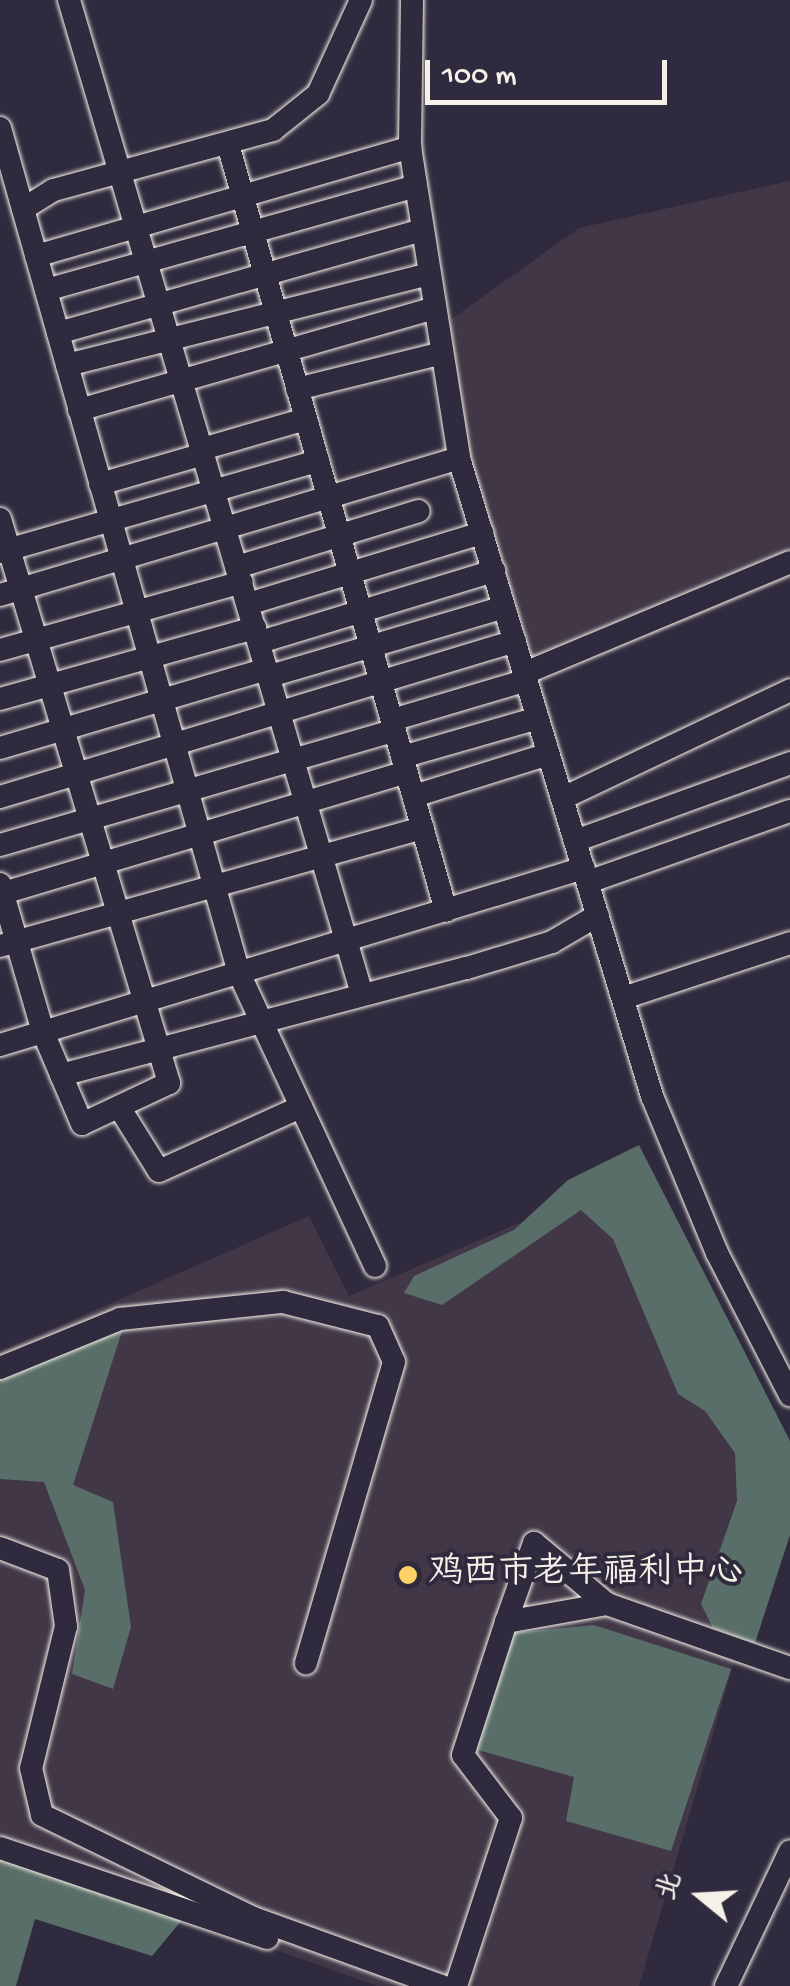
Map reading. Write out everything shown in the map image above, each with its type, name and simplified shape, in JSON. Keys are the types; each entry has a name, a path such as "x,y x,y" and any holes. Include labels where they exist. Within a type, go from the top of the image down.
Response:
{"street":[{"path":"69,0 362,994"},
{"path":"23,209 54,190 228,148 273,130 318,94 361,0"},
{"path":"412,0 410,147 459,458 622,998 716,1253 790,1395"},
{"path":"0,128 239,973 374,1266"},
{"path":"36,256 410,147"},
{"path":"228,148 446,910"},
{"path":"46,290 416,186"},
{"path":"58,332 423,230"},
{"path":"67,365 430,274"},
{"path":"80,410 435,308"},
{"path":"297,389 442,353"},
{"path":"100,484 306,419"},
{"path":"11,592 459,458"},
{"path":"5,551 318,461"},
{"path":"242,584 340,537 419,511"},
{"path":"0,519 11,592 37,639 50,685 92,819 105,864 147,1001 169,1084 82,1124 8,944 1,890 105,864 307,802 538,718"},
{"path":"0,650 242,584 350,573 482,532"},
{"path":"0,845 294,760 393,725 526,677 790,562"},
{"path":"0,699 150,658 361,612 494,571"},
{"path":"0,748 162,701 371,648 504,607"},
{"path":"0,797 515,641"},
{"path":"563,798 790,690"},
{"path":"414,796 549,754"},
{"path":"575,840 790,763"},
{"path":"0,1045 446,910 586,875 790,811"},
{"path":"8,944 422,828"},
{"path":"61,1075 552,942 598,915"},
{"path":"622,998 790,944"},
{"path":"119,1107 160,1170 301,1106"},
{"path":"0,1368 120,1319 283,1302 378,1326 394,1362 306,1663"},
{"path":"456,1986 511,1818 463,1755 534,1543 607,1604 790,1668"},
{"path":"0,1548 58,1570 66,1626 30,1768 42,1814 251,1917 442,1986"},
{"path":"506,1622 607,1604"},
{"path":"0,1848 410,1986"},
{"path":"726,1986 790,1851"}],"shaded area":[{"path":"790,181 790,579 540,679 468,449 450,320 579,228"},
{"path":"626,1177 787,1482 639,1986 377,1986 0,1851 0,1352 309,1216 349,1296"}],"green space":[{"path":"639,1145 790,1441 790,1535 755,1643 713,1628 701,1604 737,1501 735,1453 705,1411 678,1394 613,1239 581,1210 442,1305 404,1293 414,1276 514,1230 568,1180"},
{"path":"122,1331 73,1485 113,1502 131,1627 113,1689 72,1674 85,1590 44,1482 0,1479 0,1374 88,1335"},
{"path":"594,1625 731,1669 671,1851 566,1821 574,1777 474,1749 511,1633"},
{"path":"0,1859 182,1920 152,1956 35,1919 16,1986 0,1986"}],"place":[{"name":"鸡西市老年福利中心","path":"408,1575"}]}
